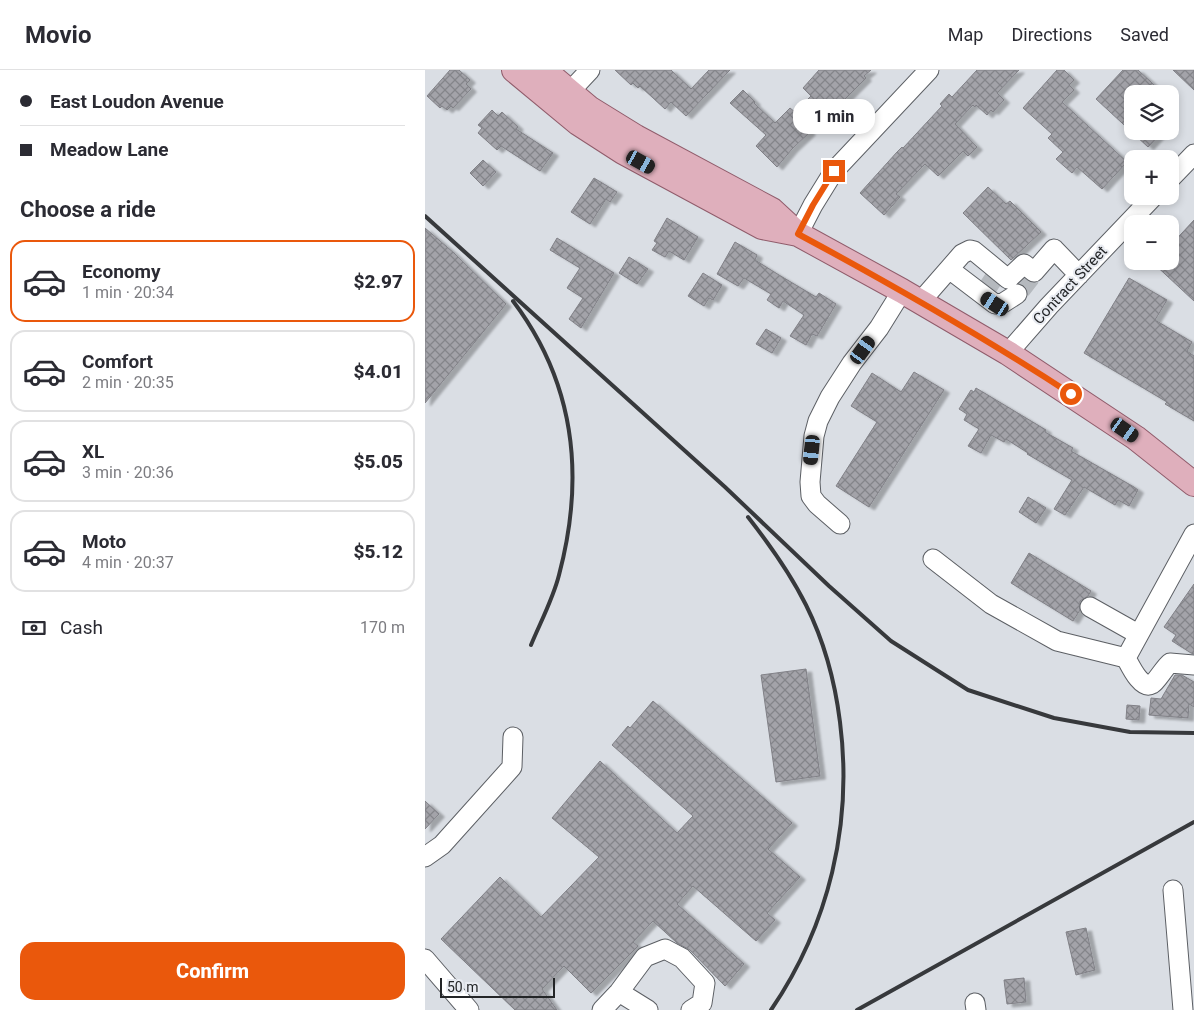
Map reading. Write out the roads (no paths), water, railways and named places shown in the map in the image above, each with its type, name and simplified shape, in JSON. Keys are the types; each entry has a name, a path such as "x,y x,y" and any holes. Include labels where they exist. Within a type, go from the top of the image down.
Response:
{"main road":[{"path":"514,70 563,99 589,108 636,137 772,210 798,234 912,296 1008,353 1136,438 1194,484"},
{"path":"544,70 563,99"}],"street":[{"path":"563,99 590,70"},
{"path":"798,234 834,171 929,70"},
{"path":"1179,170 1194,154"},
{"name":"Contract Street","path":"1008,353 1145,205"},
{"path":"949,269 1008,282 1054,249 1079,275"},
{"path":"840,524 817,504 811,496 810,475 814,436 818,422 830,397 852,363 879,328 912,296 949,269 961,254 971,250 974,251 1008,282"},
{"path":"1126,658 1194,534"},
{"path":"933,559 991,604 1057,641 1126,658 1141,682 1148,685 1153,684 1163,669 1170,663 1194,665"},
{"path":"1090,607 1138,634"},
{"path":"425,857 441,845 512,767 513,737"},
{"path":"1173,890 1183,1010"},
{"path":"602,1010 619,992 645,957 665,949 682,958 705,983 702,1003 691,1010"},
{"path":"425,959 469,1010"},
{"path":"619,992 648,1010"}],"tunnel":[{"path":"988,287 996,275"},
{"path":"1021,290 1031,277"}],"railway":[{"path":"425,216 725,487 829,586 891,641 968,690 1054,718 1130,732 1194,733"},
{"path":"513,301 534,332 550,365 562,398 569,432 572,467 567,538 559,575 550,602 531,645"},
{"path":"748,517 772,549 793,582 806,605 818,633 828,662 835,692 843,760 843,798 839,836 822,908 808,943 791,977 771,1010"},
{"path":"857,1010 1194,822"}]}
